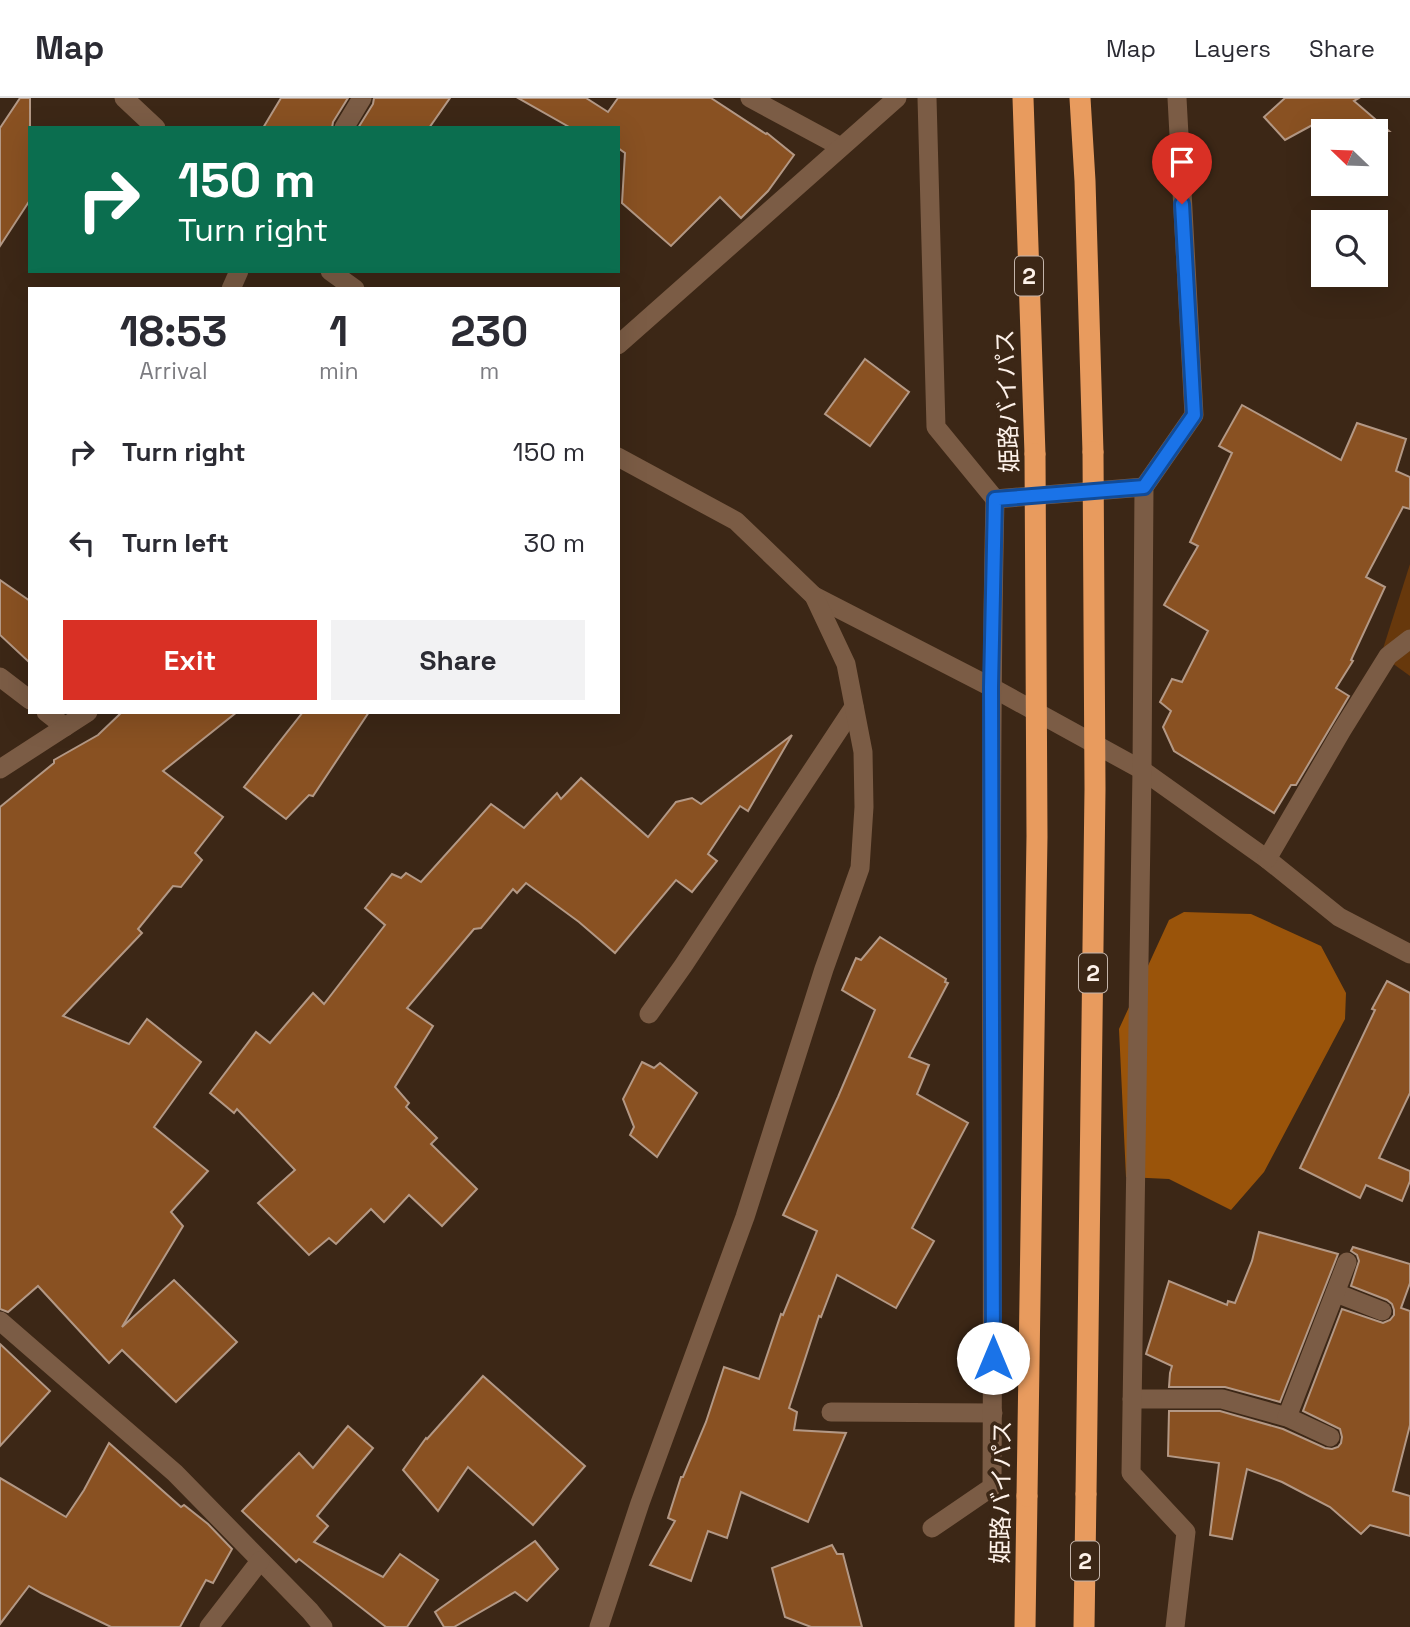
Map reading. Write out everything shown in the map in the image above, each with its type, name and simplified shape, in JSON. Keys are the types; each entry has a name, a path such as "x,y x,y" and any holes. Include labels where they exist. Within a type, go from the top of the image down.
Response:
{"highway":[{"name":"姫路バイパス","path":"1023,98 1035,454 1037,836 1025,1627"},
{"name":"2","path":"1080,98 1093,452 1095,789 1084,1627"}],"street":[{"path":"124,98 154,126"},
{"path":"345,126 362,98"},
{"path":"750,98 841,147"},
{"path":"620,343 897,98"},
{"path":"927,98 936,427 995,499 991,687 992,1487 932,1528"},
{"path":"1175,1627 1186,1532 1131,1473 1144,487 1194,415 1177,98"},
{"path":"333,273 352,287"},
{"path":"620,458 736,521 814,596 991,687 1142,770 1267,859 1339,917 1410,954"},
{"path":"995,499 1144,487"},
{"path":"599,1627 640,1503 745,1217 824,969 860,867 864,807 863,752 846,664 814,596"},
{"path":"1267,859 1388,656 1410,639"},
{"path":"0,677 28,698"},
{"path":"649,1014 854,707"},
{"path":"49,714 65,727"},
{"path":"0,769 85,714"},
{"path":"1287,1417 1348,1262"},
{"path":"1336,1293 1382,1311"},
{"path":"0,1321 175,1473 324,1627"},
{"path":"1132,1399 1222,1399 1287,1417 1330,1437"},
{"path":"831,1412 993,1413"},
{"path":"209,1627 260,1560"},
{"path":"298,1627 310,1611"}],"shaded area":[{"path":"1410,564 1410,676 1381,655"},
{"path":"1184,912 1251,914 1321,946 1346,993 1345,1019 1264,1172 1231,1210 1169,1179 1126,1177 1119,1029 1169,920"}],"building":[{"path":"20,98 30,98 28,203 0,246 0,128"},
{"path":"281,98 348,98 332,126 264,126"},
{"path":"374,98 450,98 430,126 359,126"},
{"path":"518,98 586,98 608,112 618,98 711,98 767,133 794,155 768,191 741,218 720,197 671,246 622,203 625,153 620,149 620,126 567,126"},
{"path":"1285,98 1359,98 1354,101 1375,119 1311,119 1311,126 1285,140 1264,117"},
{"path":"865,359 909,392 870,446 825,414"},
{"path":"1242,405 1341,460 1357,423 1406,439 1396,471 1410,477 1410,509 1403,507 1366,577 1385,587 1351,660 1353,661 1336,688 1349,696 1296,785 1291,785 1274,813 1174,751 1163,727 1171,711 1160,702 1172,679 1182,682 1208,631 1164,605 1198,546 1190,542 1232,453 1219,446"},
{"path":"0,580 28,600 28,661 0,635"},
{"path":"120,714 234,714 163,771 223,817 195,853 202,860 181,887 173,886 138,929 142,933 63,1016 129,1044 147,1019 201,1062 154,1127 208,1171 171,1212 183,1226 122,1327 174,1280 237,1342 176,1402 122,1350 109,1363 38,1286 8,1312 0,1309 0,807 54,763 54,760 98,735"},
{"path":"301,714 368,714 313,796 309,795 286,819 244,787"},
{"path":"792,735 748,811 740,806 708,854 717,861 692,892 676,880 615,953 579,922 526,883 517,893 513,889 481,928 474,929 407,1008 433,1026 395,1087 409,1103 406,1107 437,1138 431,1144 477,1189 442,1226 409,1195 384,1222 371,1209 336,1244 329,1238 309,1255 258,1203 295,1170 237,1109 234,1113 210,1093 256,1032 270,1043 313,993 324,1004 385,925 365,908 392,874 401,878 406,873 421,882 491,804 524,828 557,793 561,799 581,778 648,837 676,802 692,798 701,804"},
{"path":"880,937 946,979 945,982 948,983 909,1057 929,1065 917,1094 968,1123 912,1228 934,1241 896,1308 837,1275 821,1317 819,1316 789,1408 797,1412 794,1430 846,1433 808,1522 741,1492 727,1538 708,1531 691,1581 650,1565 675,1521 668,1518 681,1477 706,1422 724,1367 759,1379 781,1314 783,1315 817,1231 783,1215 875,1010 842,990 856,958 861,960"},
{"path":"1387,981 1410,993 1410,1093 1379,1158 1410,1171 1410,1181 1402,1201 1366,1185 1360,1198 1300,1168"},
{"path":"642,1062 654,1068 660,1063 697,1093 657,1157 630,1135 634,1127 623,1099"},
{"path":"1259,1232 1338,1254 1280,1402 1225,1387 1169,1387 1172,1366 1146,1354 1169,1281 1227,1305 1228,1301 1235,1303 1252,1261"},
{"path":"1353,1247 1410,1264 1410,1283 1401,1308 1410,1311 1410,1425 1393,1491 1410,1496 1410,1536 1370,1525 1361,1534 1330,1507 1282,1482 1247,1469 1232,1539 1210,1535 1219,1463 1168,1456 1169,1411 1220,1411 1283,1429 1325,1448 1338,1447 1342,1437 1340,1429 1303,1411 1342,1309 1383,1323 1394,1315 1392,1304 1387,1300 1351,1286 1359,1261 1357,1255 1351,1251"},
{"path":"0,1344 50,1391 0,1446"},
{"path":"483,1376 585,1466 533,1525 468,1467 438,1511 403,1470 426,1438"},
{"path":"348,1426 373,1448 317,1516 328,1526 314,1542 383,1577 400,1554 438,1580 407,1627 386,1627 299,1559 296,1562 242,1511 299,1453 313,1468"},
{"path":"109,1443 181,1507 184,1505 208,1524 232,1549 213,1583 206,1580 180,1627 111,1627 29,1586 0,1624 0,1478 66,1517"},
{"path":"535,1541 558,1569 527,1601 515,1592 454,1627 444,1627 435,1612"},
{"path":"832,1545 837,1554 843,1554 862,1627 811,1627 785,1617 772,1568"}],"route":[{"path":"993,1358 991,687 995,499 1144,487 1194,415 1182,204"}]}
